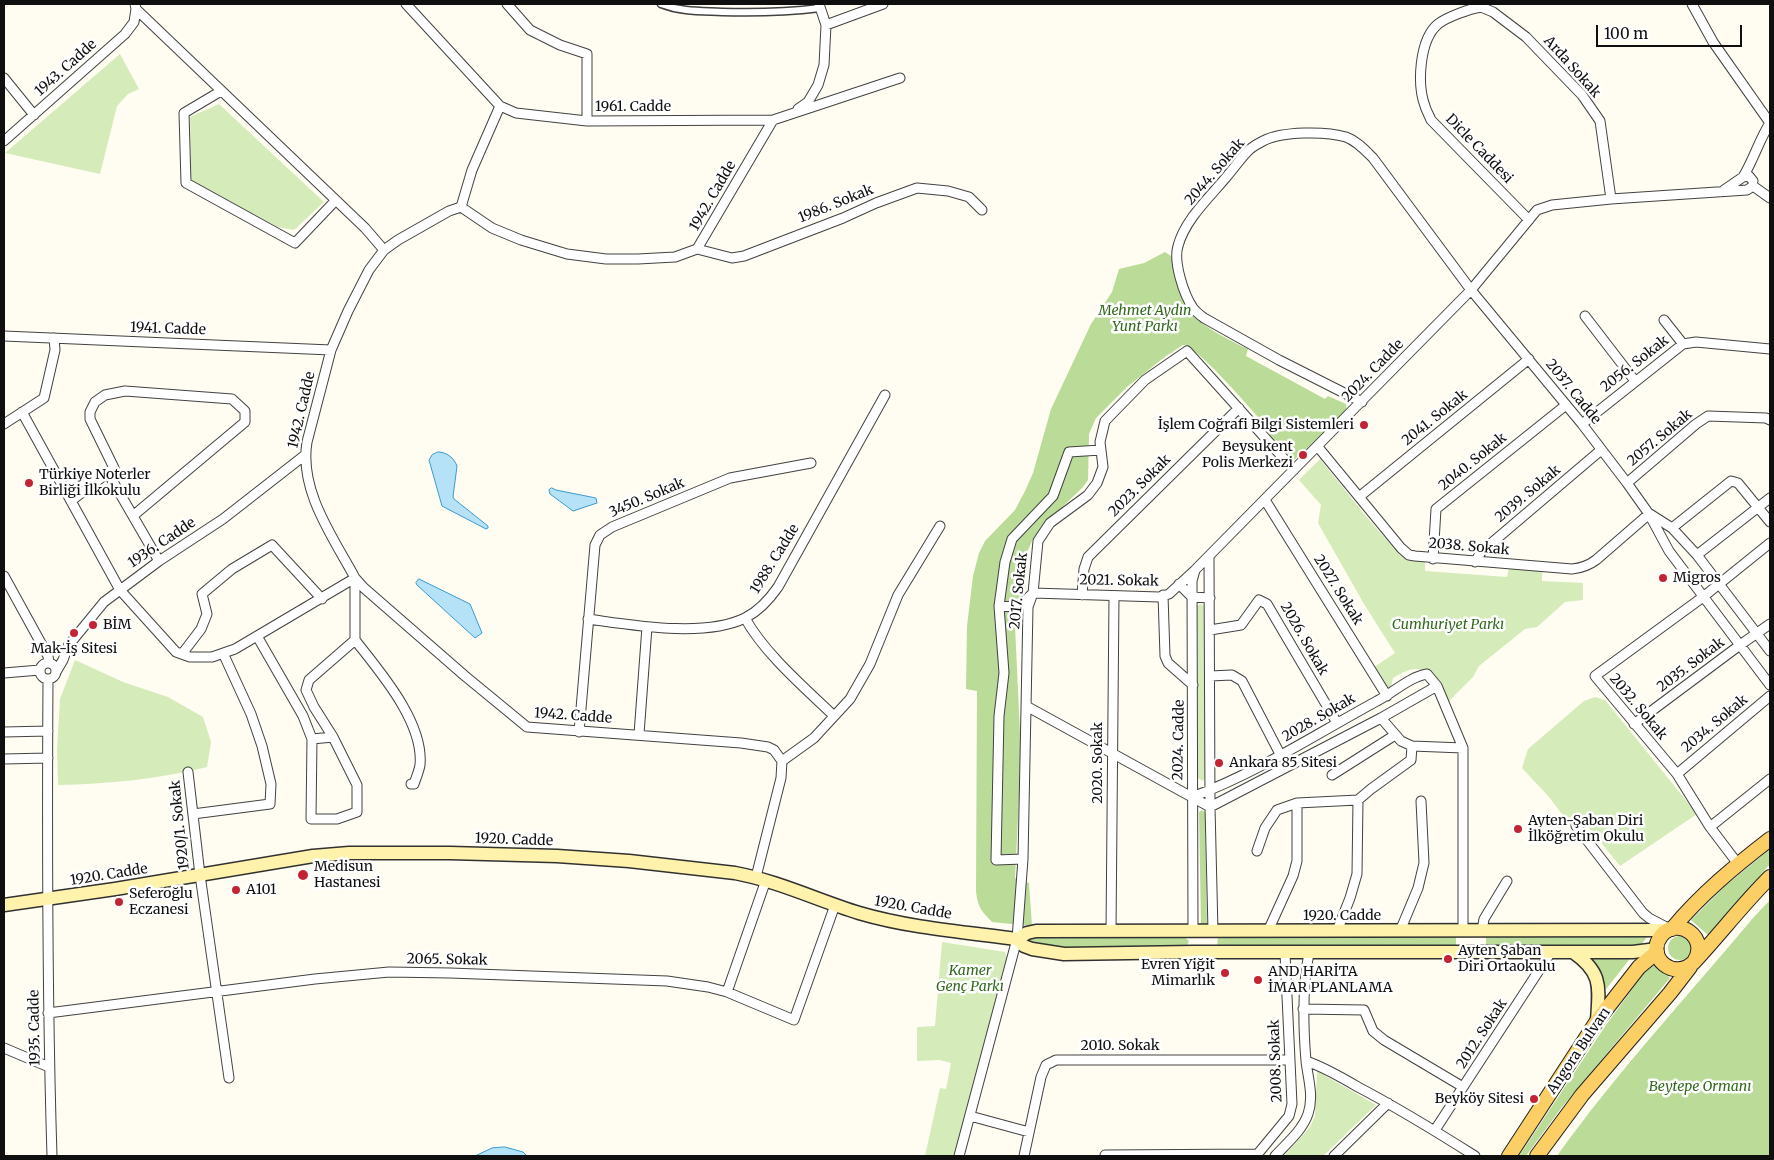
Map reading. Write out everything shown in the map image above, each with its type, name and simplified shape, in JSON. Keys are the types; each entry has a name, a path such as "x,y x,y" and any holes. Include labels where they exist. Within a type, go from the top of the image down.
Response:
{"main road":[{"name":"Angora Bulvarı","path":"1509,1156 1597,1021 1639,967 1657,950 1660,937 1671,929 1690,907 1738,864 1770,839"},
{"name":"1920. Cadde","path":"4,906 313,856 426,852 595,858 716,870 761,878 835,905 897,922 1017,939 1024,946 1032,949 1064,954 1193,952 1634,952 1657,950"},
{"name":"Angora Bulvarı","path":"1537,1156 1582,1096 1670,993 1692,964 1770,877"},
{"name":"1920. Cadde","path":"1017,939 1027,933 1036,931 1671,929"},
{"path":"1657,950 1661,962 1669,968 1680,970 1692,964 1699,951 1696,939 1684,929 1671,929"},
{"path":"1193,931 1193,952"},
{"path":"1213,931 1213,952"},
{"path":"1463,931 1463,952"},
{"path":"1482,931 1483,952"},
{"path":"1573,952 1590,965 1597,978 1599,997 1597,1021"}],"street":[{"path":"507,4 530,30 560,45 587,54 587,121"},
{"path":"661,4 683,11 728,12 795,11 820,6 826,25 824,65 818,85 808,102 792,114"},
{"path":"826,25 884,4"},
{"path":"1692,4 1713,42 1770,123 1754,158 1742,177 1722,192"},
{"path":"410,5 500,106 472,170 461,207"},
{"name":"Dicle Caddesi","path":"1481,6 1467,6 1437,25 1426,40 1420,73 1424,104 1432,120 1529,220"},
{"name":"Arda Sokak","path":"1481,6 1493,12 1526,38 1582,95 1600,121 1611,199"},
{"path":"136,7 336,200 384,250"},
{"name":"1943. Cadde","path":"4,141 125,34 134,22 136,7"},
{"path":"4,78 34,115"},
{"name":"1961. Cadde","path":"500,106 516,112 587,121 774,120 900,78"},
{"path":"221,91 184,113 186,183 295,243 336,200"},
{"name":"1942. Cadde","path":"774,120 697,249 675,256 638,259 606,259 567,254 521,240 492,228 461,207 449,211 384,250 369,270 348,310 332,350 313,414 305,455 307,475 314,500 355,578 371,596 527,727 578,732 639,734 761,745 774,750 782,761"},
{"name":"2044. Sokak","path":"1362,402 1220,328 1196,312 1191,306 1178,271 1177,248 1192,219 1249,150 1265,140 1287,134 1322,134 1346,138 1362,146 1472,290"},
{"path":"1751,185 1754,158"},
{"path":"1742,177 1749,176 1751,185 1770,198"},
{"path":"1472,290 1537,210 1611,199 1722,192 1751,185"},
{"name":"1986. Sokak","path":"697,249 732,258 755,252 917,188 948,190 969,197 982,210"},
{"name":"2037. Cadde","path":"1472,290 1628,483 1649,514 1668,551 1770,685"},
{"name":"2024. Cadde","path":"1193,931 1192,577 1195,570 1472,290"},
{"path":"1585,316 1635,381"},
{"path":"1664,320 1683,344"},
{"path":"4,424 44,398 55,350 54,338"},
{"name":"1941. Cadde","path":"6,339 54,338 332,350"},
{"name":"2056. Sokak","path":"1582,424 1683,344 1696,342 1770,349"},
{"name":"2017. Sokak","path":"959,1156 1017,939 1023,859 1028,708 1028,607 1033,592 1038,541 1050,523 1088,495 1097,483 1103,468 1100,442 1105,421 1145,380 1187,351 1294,470"},
{"name":"2041. Sokak","path":"1359,497 1528,359"},
{"path":"71,501 114,468 90,420 90,412 95,402 105,395 125,391 232,399 245,411 245,422 134,515"},
{"name":"1988. Cadde","path":"588,619 648,627 709,626 727,624 745,618 758,609 778,587 884,395"},
{"name":"2040. Sokak","path":"1433,559 1436,509 1566,405"},
{"name":"2023. Sokak","path":"1082,595 1084,568 1088,557 1239,408"},
{"path":"22,412 120,590 176,652 190,656 212,657 235,649 355,578"},
{"name":"2057. Sokak","path":"1628,483 1696,424 1708,416 1766,418 1770,420"},
{"name":"2038. Sokak","path":"1318,447 1409,555 1433,559 1572,569 1587,566 1649,514"},
{"path":"1023,859 996,860 999,716 1004,673 999,606 1004,562 1012,539 1053,496 1069,452 1101,450"},
{"name":"2039. Sokak","path":"1475,562 1481,552 1602,450"},
{"name":"1936. Cadde","path":"48,679 53,677 63,660 68,646 104,602 159,561 223,519 305,455"},
{"name":"3450. Sokak","path":"578,732 595,546 600,535 605,531 730,478 811,463"},
{"path":"108,472 159,561"},
{"path":"1672,528 1731,481 1738,483 1770,522"},
{"path":"1697,555 1770,498"},
{"name":"2027. Sokak","path":"1265,500 1387,696"},
{"name":"2037. Cadde","path":"1649,514 1672,528 1697,555 1770,651"},
{"path":"726,992 761,878 781,778 782,761 814,738 850,698 865,673 898,595 940,526"},
{"path":"1703,597 1770,543"},
{"path":"182,654 201,628 206,614 202,594 232,569 272,544 322,599"},
{"path":"1209,557 1210,806 1213,931"},
{"name":"2021. Sokak","path":"1033,592 1150,597 1169,594 1195,570"},
{"path":"4,576 48,656 49,663"},
{"path":"355,578 355,640 388,685 417,737 420,766 414,784 411,784"},
{"path":"1179,584 1192,597 1210,598"},
{"path":"999,606 1018,607 1033,592"},
{"path":"1163,595 1165,656 1168,662 1193,685"},
{"name":"2020. Sokak","path":"1111,931 1114,596"},
{"name":"2032. Sokak","path":"1703,597 1595,676 1677,774 1710,827 1738,864"},
{"name":"2026. Sokak","path":"1210,630 1241,625 1259,600 1267,604 1337,723"},
{"path":"745,618 777,659 834,716"},
{"path":"1757,634 1770,624"},
{"path":"639,734 648,627"},
{"name":"2035. Sokak","path":"1634,724 1740,644 1757,634"},
{"path":"257,636 304,716 312,739 311,819 337,819 357,812 357,785 306,690 309,680 355,640"},
{"path":"193,814 270,804 271,784 262,746 251,714 223,653"},
{"path":"40,670 44,664 49,663 54,665 56,672"},
{"path":"4,673 40,670"},
{"path":"40,670 42,675 48,679 47,900"},
{"name":"2028. Sokak","path":"1192,797 1282,756 1387,696 1418,675 1427,674 1437,686 1380,718 1210,806"},
{"path":"1210,676 1232,675 1242,680 1282,756"},
{"path":"1437,686 1463,748 1463,931"},
{"name":"2034. Sokak","path":"1677,774 1770,696"},
{"path":"1028,708 1210,806"},
{"path":"1380,718 1402,741 1412,746 1463,748"},
{"path":"4,732 48,731"},
{"path":"1332,775 1395,734"},
{"path":"312,739 333,738"},
{"path":"1257,852 1266,828 1277,810 1297,803 1358,800 1411,760 1412,746"},
{"path":"4,759 48,758"},
{"name":"1920/1. Sokak","path":"188,772 200,875 229,1078"},
{"path":"1710,827 1770,779"},
{"path":"1337,931 1357,874 1358,800"},
{"path":"1400,931 1418,888 1424,863 1421,801"},
{"path":"1268,931 1293,876 1297,861 1297,803"},
{"path":"1576,826 1643,913 1671,929"},
{"path":"1482,931 1484,919 1507,881"},
{"name":"1935. Cadde","path":"47,900 52,1156"},
{"name":"2065. Sokak","path":"48,1013 355,974 420,972 667,981 708,987 726,992 794,1020 835,905"},
{"name":"2012. Sokak","path":"1435,1130 1551,952"},
{"name":"2008. Sokak","path":"1257,1155 1290,1116 1292,1104 1286,953"},
{"path":"1275,1156 1303,1126 1308,1114 1311,1097 1306,1061 1304,1009 1305,973 1309,953"},
{"path":"1304,1009 1364,1010 1373,1031 1384,1040 1464,1087"},
{"path":"4,1048 49,1067"},
{"name":"2010. Sokak","path":"1024,1156 1041,1077 1046,1065 1056,1060 1290,1060"},
{"path":"1306,1061 1388,1103 1475,1156"},
{"path":"1334,1156 1388,1103"},
{"path":"970,1116 1029,1132"},
{"path":"1105,1156 1257,1155"}],"green space":[{"path":"120,54 139,89 128,94 117,106 100,174 5,153"},
{"path":"219,104 324,202 294,230 278,227 191,181 190,117"},
{"name":"Mehmet Aydın Yunt Parkı","path":"1165,252 1171,256 1181,296 1192,314 1215,332 1248,349 1246,356 1325,399 1328,396 1346,404 1347,412 1294,460 1260,425 1260,419 1222,378 1199,355 1183,345 1128,386 1096,418 1089,434 1088,480 1033,539 1027,552 1025,595 1014,605 1021,755 1015,878 1029,883 1032,926 992,922 981,908 976,891 977,691 966,689 967,626 973,576 979,553 985,541 1015,510 1025,491 1033,473 1051,409 1091,324 1112,292 1119,269 1144,263"},
{"name":"Cumhuriyet Parkı","path":"1320,459 1400,555 1405,558 1425,561 1425,571 1507,577 1509,568 1542,570 1542,581 1583,583 1583,600 1565,602 1537,627 1525,629 1479,666 1473,677 1449,701 1450,707 1443,711 1426,672 1422,670 1409,670 1393,678 1391,687 1382,693 1378,692 1367,672 1395,653 1364,604 1318,523 1321,505 1299,480"},
{"path":"1200,604 1205,606 1205,777 1203,781 1198,778 1197,606"},
{"path":"75,660 123,682 168,697 203,717 211,742 207,767 133,780 58,785 57,750 60,699"},
{"path":"1595,697 1605,700 1697,814 1620,866 1582,819 1571,826 1549,797 1522,768 1528,749 1584,701"},
{"path":"1202,810 1205,812 1207,924 1201,925 1199,812"},
{"path":"1770,849 1770,864 1708,935 1691,920 1724,887"},
{"name":"Beytepe Ormanı","path":"1770,900 1770,1156 1557,1156 1628,1065"},
{"path":"1649,934 1641,945 1486,947 1486,936"},
{"path":"1680,936 1689,939 1692,948 1689,957 1680,960 1671,957 1668,948 1671,939"},
{"path":"1184,937 1189,941 1186,948 1070,950 1028,944 1027,941 1034,938"},
{"path":"1456,937 1455,947 1217,946 1218,938"},
{"name":"Kamer Genç Parkı","path":"942,942 1005,952 1007,958 956,1156 925,1156 940,1088 946,1089 951,1063 940,1060 917,1061 917,1027 935,1026"},
{"path":"1588,956 1632,956 1603,993"},
{"path":"1652,962 1670,978 1562,1107 1526,1156 1519,1156 1606,1025"},
{"path":"1317,1071 1376,1105 1323,1156 1284,1156 1310,1127 1315,1116"}],"water":[{"path":"438,452 450,456 457,466 454,499 488,526 488,528 486,529 442,506 429,460 432,455"},
{"path":"552,488 596,498 597,503 573,511 550,494 549,490"},
{"path":"419,579 470,604 482,633 475,638 417,585 416,583"},
{"path":"505,1147 523,1152 527,1156 475,1156 492,1148"}],"place":[{"name":"İşlem Coğrafi Bilgi Sistemleri","path":"1364,425"},
{"name":"Beysukent Polis Merkezi","path":"1303,455"},
{"name":"Türkiye Noterler Birliği İlkokulu","path":"29,483"},
{"name":"Migros","path":"1663,578"},
{"name":"BİM","path":"93,625"},
{"name":"Mak-İş Sitesi","path":"74,633"},
{"name":"Ankara 85 Sitesi","path":"1219,763"},
{"name":"Ayten-Şaban Diri İlköğretim Okulu","path":"1518,829"},
{"name":"Medisun Hastanesi","path":"303,875"},
{"name":"A101","path":"236,890"},
{"name":"Seferoğlu Eczanesi","path":"119,902"},
{"name":"Ayten Şaban Diri Ortaokulu","path":"1448,959"},
{"name":"Evren Yiğit Mimarlık","path":"1225,973"},
{"name":"AND HARİTA İMAR PLANLAMA","path":"1258,980"},
{"name":"Beyköy Sitesi","path":"1534,1099"}]}
